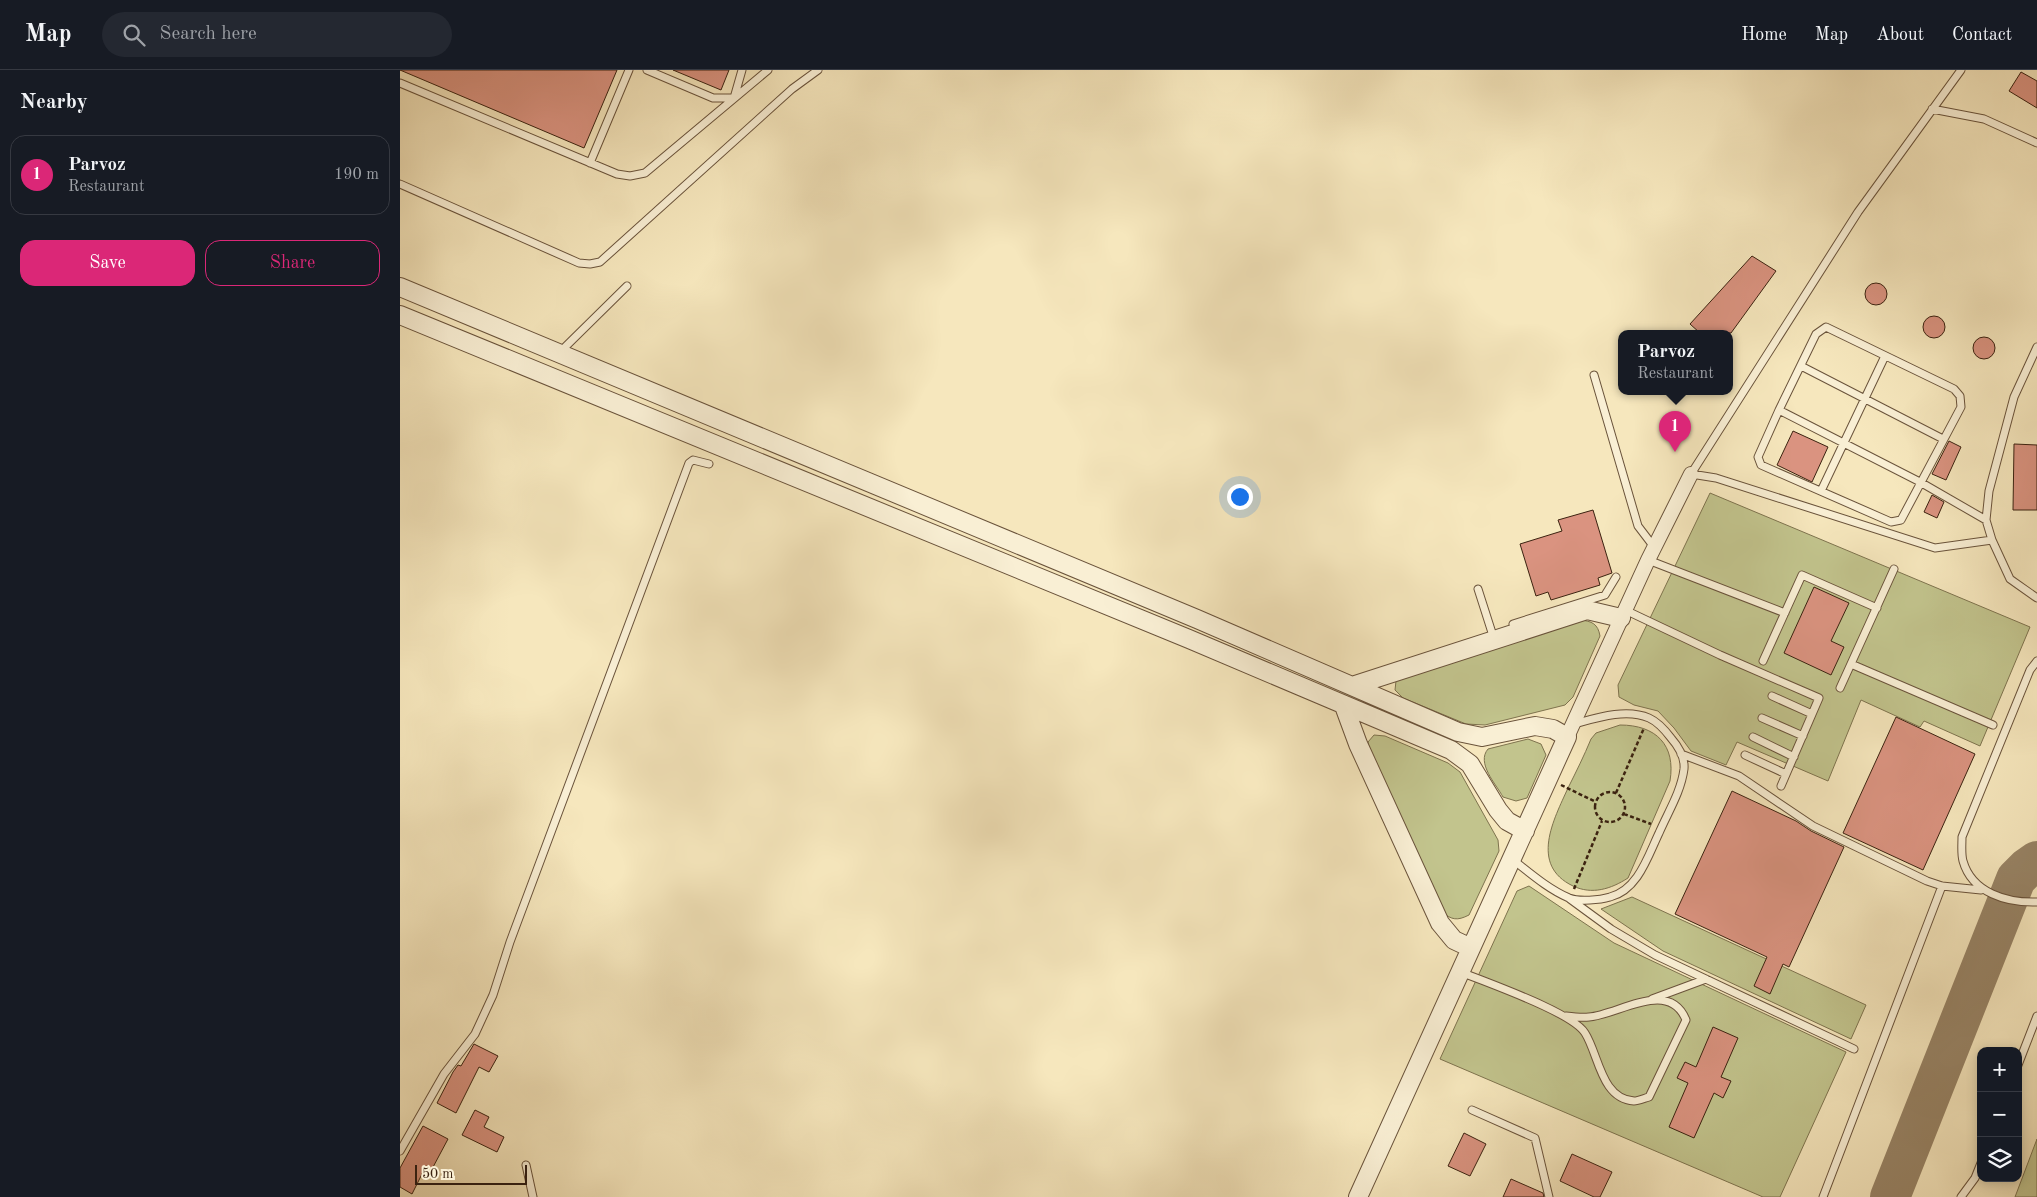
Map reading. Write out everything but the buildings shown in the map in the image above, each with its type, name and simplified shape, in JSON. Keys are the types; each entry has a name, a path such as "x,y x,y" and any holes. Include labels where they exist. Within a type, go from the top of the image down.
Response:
{"street":[{"path":"400,287 1197,619 1458,732 1482,736 1535,726 1570,731"},
{"path":"400,315 1179,635 1450,750 1470,764 1498,810 1507,820 1525,831"},
{"path":"1358,1197 1654,546 1691,474"},
{"path":"1352,686 1587,610 1623,614"},
{"path":"1344,706 1358,744 1440,923 1454,940 1471,948"}],"lane":[{"path":"590,162 629,70"},
{"path":"647,70 713,98 734,98"},
{"path":"734,98 742,70"},
{"path":"400,82 617,174 630,176 645,173 768,70"},
{"path":"400,184 579,263 600,262 792,89 818,70"},
{"path":"1961,70 1858,212 1691,474 1716,478 1935,548 1992,540"},
{"path":"1932,110 1984,119 2037,143"},
{"path":"558,353 628,286"},
{"path":"1826,327 1954,389 1960,396 1960,407 1900,520 1891,522 1762,465 1758,457 1801,366 1816,334 1826,327"},
{"path":"2037,347 2014,397 1989,491 1986,520 1992,540 2010,578 2037,598"},
{"path":"1821,491 1886,356"},
{"path":"1801,366 1943,439"},
{"path":"1594,375 1638,526 1654,546"},
{"path":"1779,410 1920,482 1986,520"},
{"path":"400,1151 444,1074 475,1034 493,995 510,942 689,463 693,460 709,464"},
{"path":"1648,560 1785,613"},
{"path":"1840,688 1894,569"},
{"path":"1763,661 1802,575 1877,608"},
{"path":"1513,624 1605,594 1616,576"},
{"path":"1478,589 1494,639"},
{"path":"1623,614 1819,698 1781,786"},
{"path":"1981,890 1968,873 1962,860 1962,837 2030,670 2037,661"},
{"path":"1851,664 1993,725"},
{"path":"1772,696 1812,714"},
{"path":"1570,731 1604,716 1627,714 1648,718 1662,727 1676,744 1684,767 1680,788 1661,828 1639,874 1625,891 1610,897 1592,900 1570,899"},
{"path":"1762,718 1803,736"},
{"path":"1753,738 1794,756"},
{"path":"1681,754 1739,776 1813,826 1927,881 1942,886 1981,890 2008,900 2037,902"},
{"path":"1745,755 1786,774"},
{"path":"1512,859 1538,879 1618,933 1655,955 1854,1049"},
{"path":"1823,1197 1942,886"},
{"path":"1461,972 1566,1016 1590,1018 1652,999 1706,979"},
{"path":"1566,1016 1584,1032 1605,1081 1618,1096 1635,1101 1649,1097 1686,1020 1683,1012 1670,1003 1652,999"},
{"path":"2022,1055 2037,1016"},
{"path":"1472,1110 1535,1138 1549,1197"},
{"path":"526,1165 533,1197"},
{"path":"1962,1197 1977,1173"}],"path":[{"path":"1616,793 1648,718"},
{"path":"1548,780 1596,802"},
{"path":"1606,792 1616,793 1625,804 1624,814 1617,821 1602,821 1595,812 1598,797 1606,792"},
{"path":"1624,814 1661,828"},
{"path":"1570,899 1602,821"}],"green space":[{"path":"1710,493 2030,627 1980,746 1924,721 1920,727 1861,700 1828,781 1737,742 1726,765 1691,751 1674,728 1658,711 1634,705 1619,697 1618,685"},
{"path":"1580,620 1594,624 1600,636 1573,697 1565,705 1485,725 1466,724 1403,698 1395,690 1396,681"},
{"path":"1620,725 1644,729 1653,733 1661,740 1670,757 1670,781 1628,878 1601,890 1580,889 1560,877 1552,866 1548,854 1552,827 1562,800 1591,739 1596,733"},
{"path":"1374,735 1385,736 1448,763 1460,772 1498,840 1499,851 1469,915 1455,919 1442,912 1370,752 1368,742"},
{"path":"1528,739 1541,744 1546,755 1527,798 1516,801 1503,797 1488,773 1484,761 1485,755 1488,749"},
{"path":"1529,886 1614,943 1846,1052 1780,1197 1763,1197 1440,1059 1517,891"},
{"path":"1632,897 1866,1005 1851,1039 1663,951 1601,909"},
{"path":"2037,1139 2037,1197 2015,1197"}],"taxiway":[{"path":"1890,1197 2016,879 2037,861"}],"place":[{"name":"Parvoz","path":"1675,452"}]}
